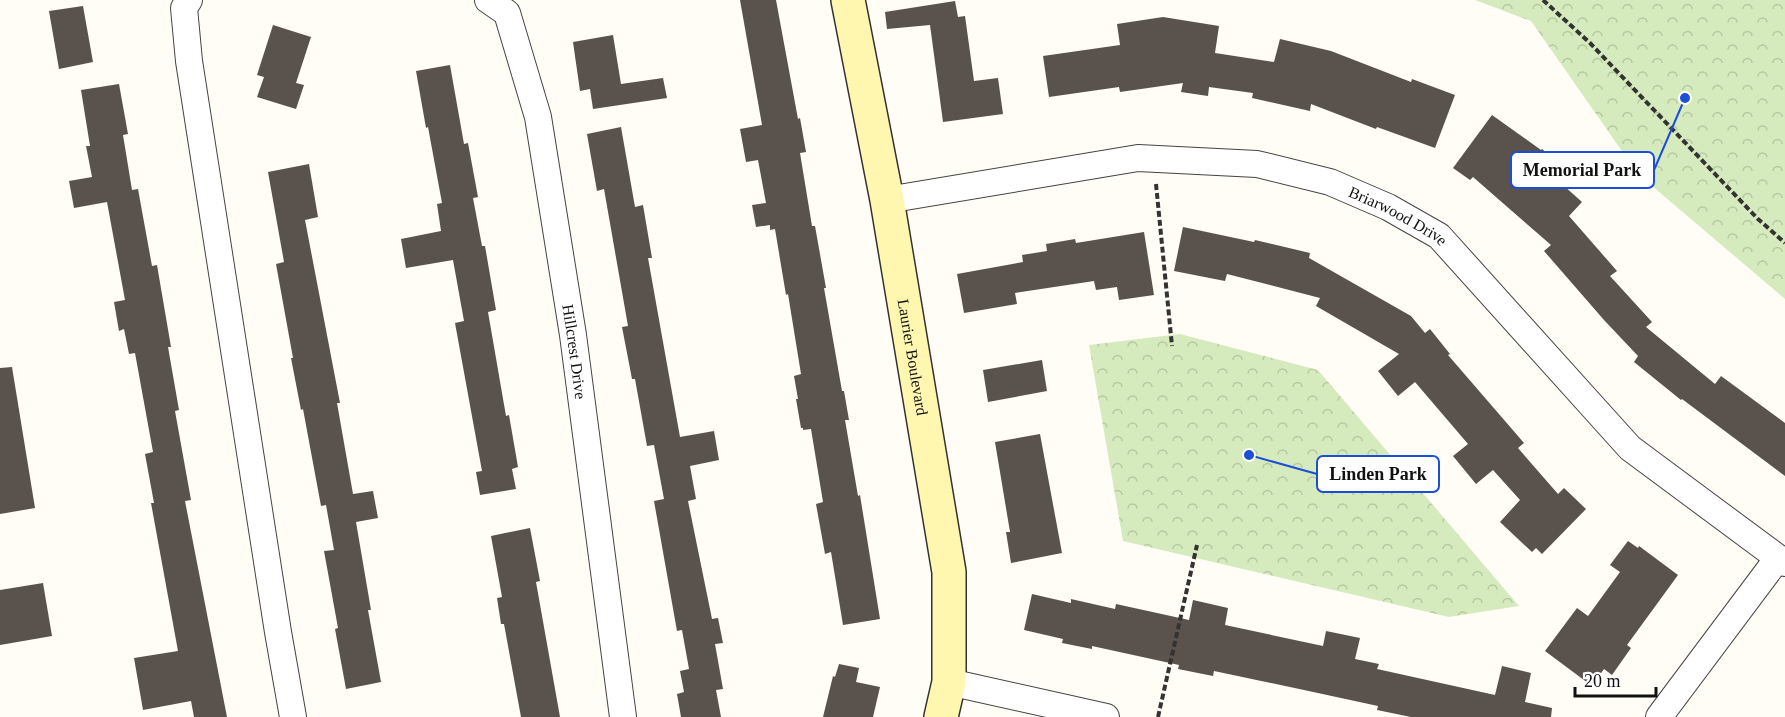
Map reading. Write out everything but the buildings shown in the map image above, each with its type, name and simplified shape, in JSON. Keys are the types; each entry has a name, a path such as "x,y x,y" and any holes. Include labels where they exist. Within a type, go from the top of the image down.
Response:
{"street":[{"path":"189,0 184,8 189,61 292,717"},
{"name":"Hillcrest Drive","path":"488,0 507,12 538,117 573,335 623,717"},
{"name":"Laurier Boulevard","path":"848,0 887,200 949,572 949,682 941,717"},
{"name":"Briarwood Drive","path":"887,200 1138,159 1257,164 1330,182 1388,207 1439,236 1630,448 1782,561"},
{"path":"1659,717 1782,561"},
{"path":"949,682 1106,717"}],"path":[{"path":"1543,0 1590,43 1758,219 1785,243"},
{"path":"1154,159 1172,346"},
{"path":"1158,717 1197,545"}],"green space":[{"path":"1475,0 1785,0 1785,299 1638,174 1531,21"},
{"path":"1180,334 1318,370 1519,606 1449,617 1123,541 1089,345"}],"place":[{"name":"Memorial Park","path":"1685,98"},
{"name":"Linden Park","path":"1249,455"}]}
